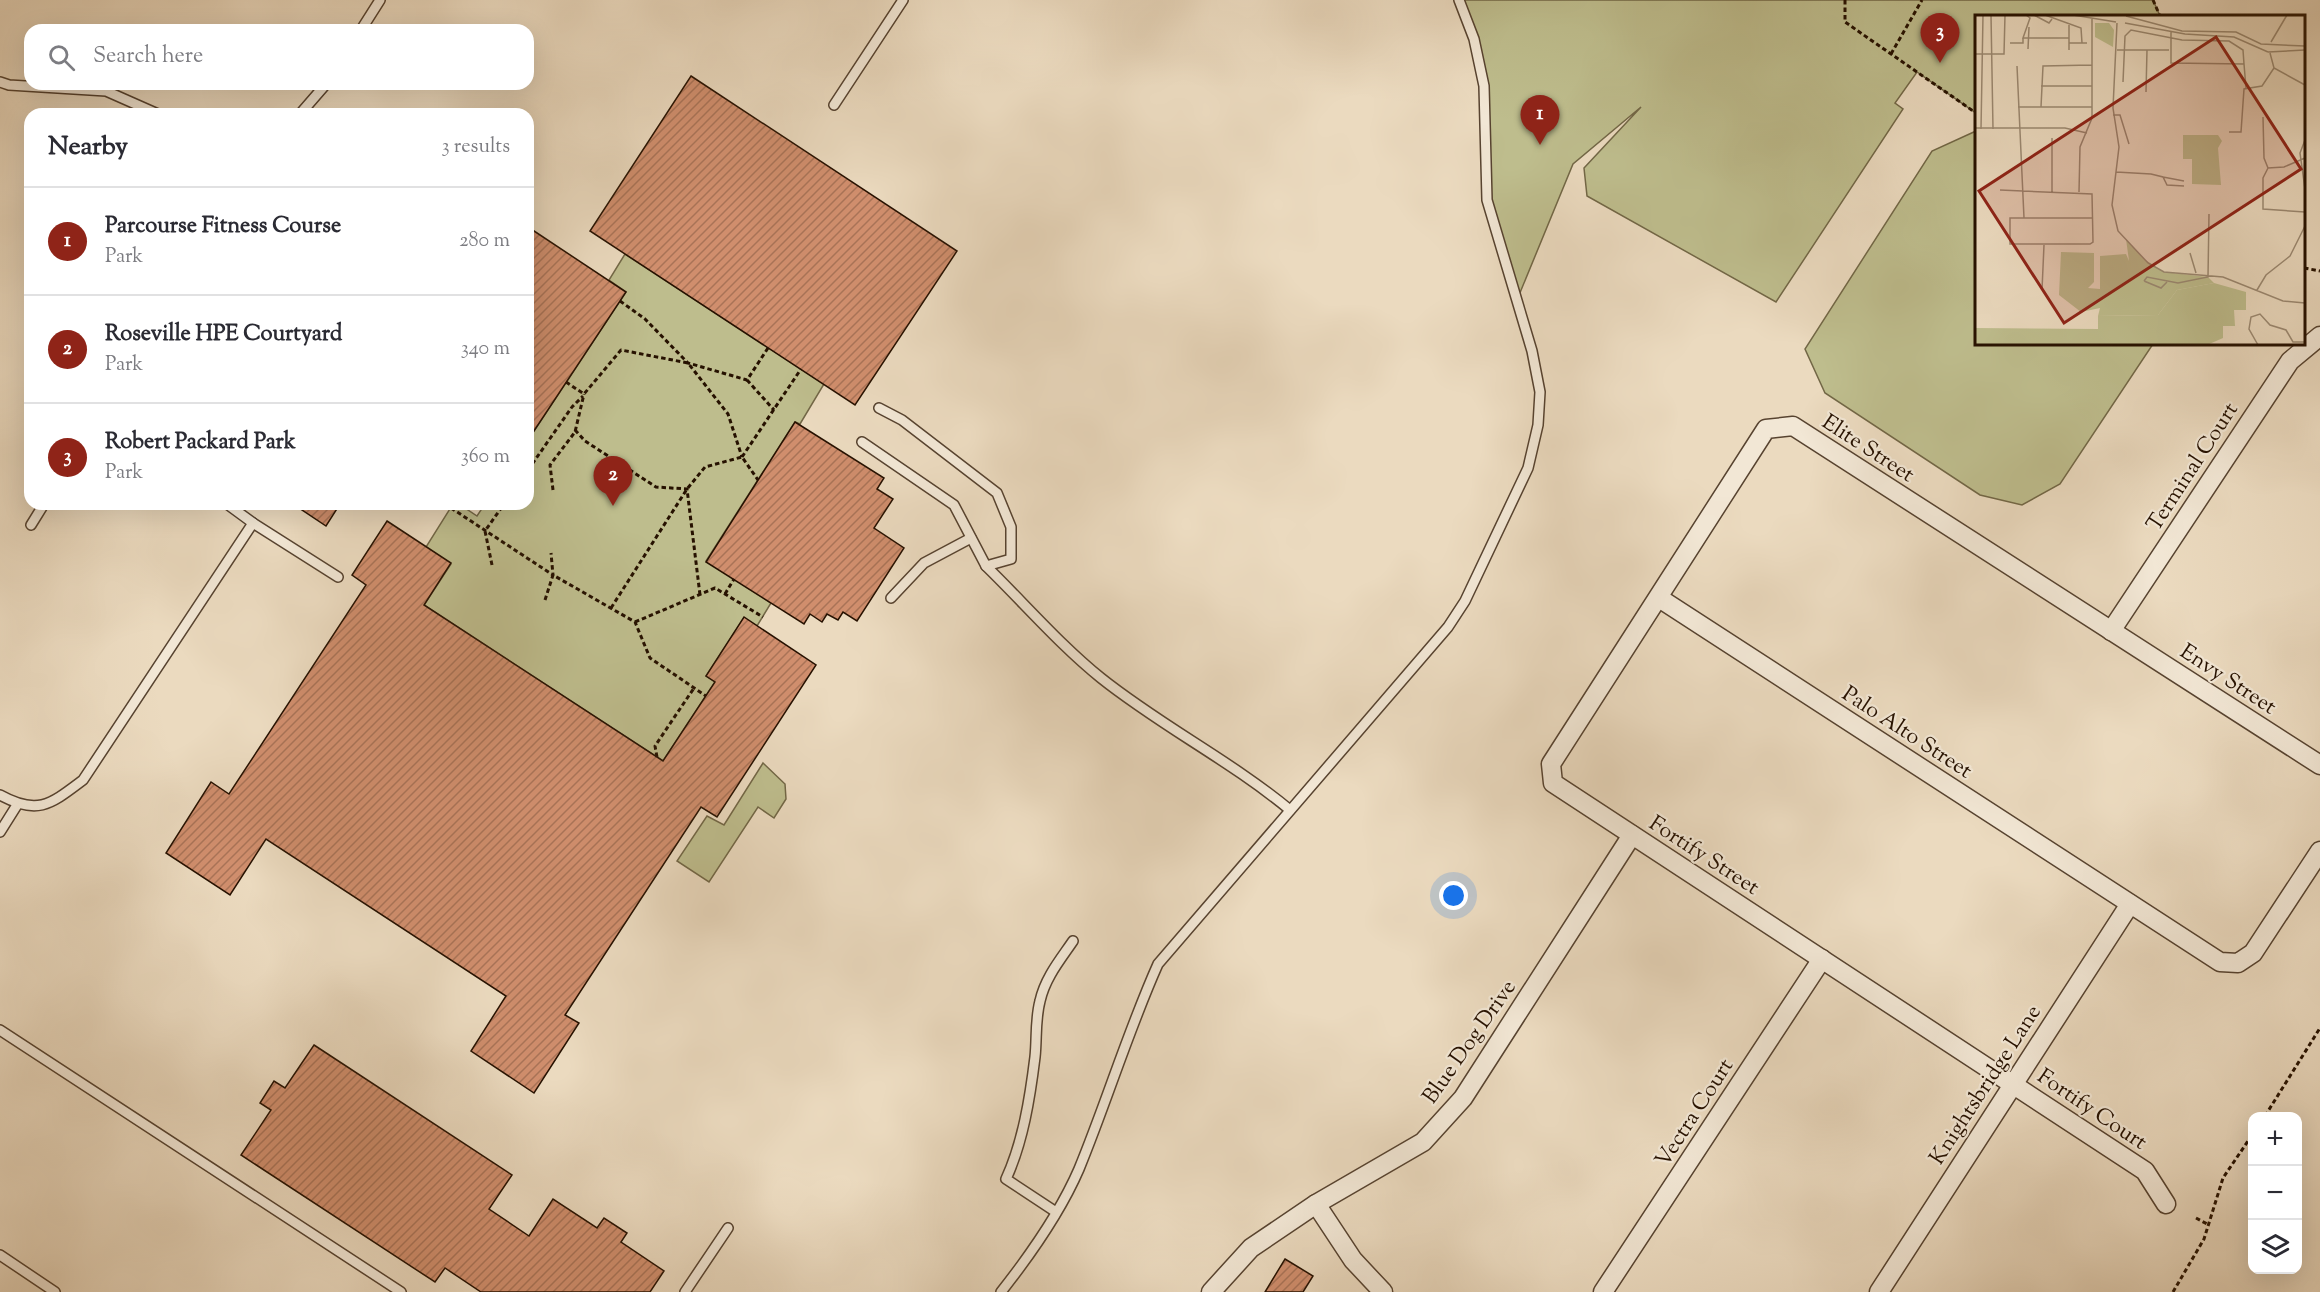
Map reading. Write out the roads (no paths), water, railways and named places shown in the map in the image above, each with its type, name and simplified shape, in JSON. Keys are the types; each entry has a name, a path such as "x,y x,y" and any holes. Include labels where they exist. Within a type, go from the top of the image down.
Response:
{"street":[{"name":"Terminal Court","path":"2111,631 2290,361 2320,336"},
{"name":"Elite Street","path":"1659,598 1766,429 1793,426 2111,631"},
{"name":"Fortify Street","path":"1659,598 1551,764 1553,783 2013,1083"},
{"name":"Palo Alto Street","path":"1659,598 2130,904"},
{"name":"Envy Street","path":"2111,631 2320,765"},
{"name":"Blue Dog Drive","path":"1211,1292 1251,1248 1316,1204 1423,1142 1463,1098 1632,835"},
{"path":"2130,904 2220,962 2238,963 2253,953 2320,851"},
{"name":"Knightsbridge Lane","path":"1879,1292 2130,904"},
{"name":"Vectra Court","path":"1603,1292 1822,959"},
{"name":"Fortify Court","path":"2013,1083 2145,1171 2166,1204"},
{"path":"1316,1204 1353,1260 1383,1292"}],"lane":[{"path":"365,24 380,0"},
{"path":"834,105 903,0"},
{"path":"1001,1292 1026,1260 1056,1212 1078,1170 1130,1031 1158,964 1448,627 1528,468 1538,425 1540,392 1532,351 1487,200 1484,86 1474,39 1460,0"},
{"path":"0,82 24,86"},
{"path":"90,90 106,91 144,108"},
{"path":"305,108 321,90"},
{"path":"879,408 902,420 997,493 1011,527 1011,559 986,566"},
{"path":"862,442 954,505 986,566 1101,678 1263,788 1290,810"},
{"path":"31,525 40,510"},
{"path":"236,510 338,577"},
{"path":"0,795 17,805 40,807 63,795 83,780 254,522"},
{"path":"891,598 924,563 971,538"},
{"path":"0,832 17,805"},
{"path":"1056,1212 1006,1179 1017,1154 1022,1130 1035,1057 1040,1000 1049,976 1074,941"},
{"path":"0,1030 401,1292"},
{"path":"685,1292 728,1228"},
{"path":"0,1255 55,1292"}],"place":[{"name":"Robert Packard Park","path":"1940,63"},
{"name":"Parcourse Fitness Course","path":"1540,145"},
{"name":"Roseville HPE Courtyard","path":"613,506"}]}
